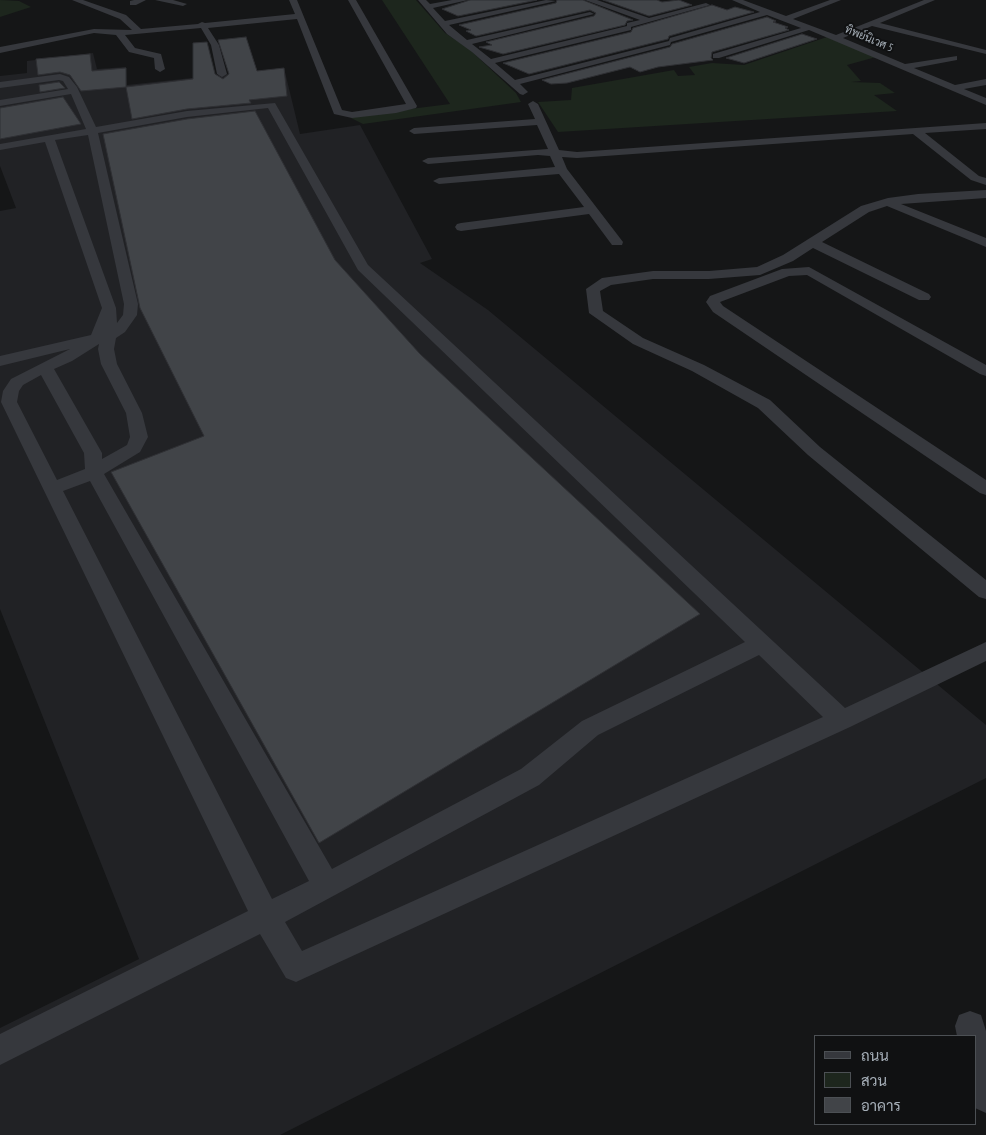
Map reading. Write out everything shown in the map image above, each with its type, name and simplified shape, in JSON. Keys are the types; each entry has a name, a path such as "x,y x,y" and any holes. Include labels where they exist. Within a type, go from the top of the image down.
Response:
{"street":[{"path":"76,0 123,17 138,31"},
{"path":"133,3 142,0"},
{"path":"159,0 183,4"},
{"path":"294,0 338,112 352,115 396,110 412,106 352,0"},
{"path":"425,4 464,0"},
{"path":"589,0 648,20"},
{"path":"741,0 836,38"},
{"path":"785,19 837,0"},
{"name":"ทิพย์นิเวศ 5","path":"836,38 931,0"},
{"path":"443,24 552,1"},
{"path":"674,3 692,9"},
{"path":"425,4 450,32 466,42 530,100 556,152 562,170 617,242"},
{"path":"489,62 706,5"},
{"path":"513,83 670,41 768,12"},
{"path":"466,42 590,14"},
{"path":"0,50 94,31 119,33 301,16"},
{"path":"891,16 910,21"},
{"path":"202,24 215,45 222,74"},
{"path":"873,24 985,52"},
{"path":"716,56 808,28"},
{"path":"119,33 132,50 158,56 160,68"},
{"name":"ทิพย์นิเวศ 5","path":"836,38 986,102"},
{"path":"905,67 954,58"},
{"path":"0,85 60,77 66,79 74,91 92,130 131,304 130,315 120,329 102,337 67,358 17,382 11,391 4,393 266,917 296,968 842,720 986,651"},
{"path":"955,88 986,82"},
{"path":"0,103 74,91"},
{"path":"0,147 187,114 271,105 363,267 842,720"},
{"path":"414,131 542,122"},
{"path":"428,161 556,152 586,154 986,126"},
{"path":"915,131 975,178 986,182"},
{"path":"49,138 109,308 102,337 109,364 134,413 139,437 134,448 94,472 51,489"},
{"path":"439,181 562,170"},
{"path":"981,197 888,202 865,209 788,258 760,271 653,274 608,281 593,289 596,313 638,341 698,368 764,404 814,451 986,591"},
{"path":"888,202 986,244"},
{"path":"462,227 592,210"},
{"path":"812,243 924,297"},
{"path":"986,370 809,271 787,272 716,298 713,302 714,305 986,489"},
{"path":"727,273 750,286"},
{"path":"0,361 102,337"},
{"path":"45,368 93,454 94,472 327,886"},
{"path":"0,1050 327,886 530,777 590,728 762,644"},
{"path":"976,1054 986,1097"}],"shaded area":[{"path":"93,53 97,69 126,67 127,85 284,68 300,134 360,125 432,259 420,263 488,310 986,725 986,778 280,1135 0,1135 0,1028 139,959 0,609 0,211 16,208 0,166 0,76 27,73 27,61"}],"green space":[{"path":"0,0 19,1 31,7 0,17"},
{"path":"382,0 416,0 445,33 468,48 516,93 521,102 363,124 351,118 354,116 450,104"},
{"path":"827,37 876,57 847,65 861,81 851,82 880,83 895,93 874,95 897,111 558,132 538,102 571,100 572,88 674,70 678,76 695,75 689,67 712,63 744,65"}],"building":[{"path":"470,0 537,0 458,16 442,9"},
{"path":"557,0 583,0 633,20 627,21 625,25 503,54 479,47 492,45 486,42 594,16 596,13 590,10 476,36 466,31 471,30 459,25 556,3"},
{"path":"603,0 657,0 662,2 679,0 692,5 649,16"},
{"path":"712,5 727,10 735,7 754,12 669,36 668,39 529,74 503,63 631,32 633,28"},
{"path":"767,17 776,21 773,22 788,27 785,28 789,30 712,52 711,58 713,60 658,67 640,72 630,67 567,83 551,84 542,80 670,47 672,44"},
{"path":"802,34 817,39 744,63 726,58"},
{"path":"246,37 257,71 284,68 287,96 249,100 251,103 187,109 132,119 126,87 193,79 193,43 207,42 215,74 223,79 229,74 218,40"},
{"path":"90,54 92,71 126,68 126,87 81,91 70,75 60,72 38,75 36,59"},
{"path":"59,82 65,88 40,92 39,85"},
{"path":"63,97 81,124 0,139 0,108"},
{"path":"255,111 335,260 420,354 700,614 319,843 111,472 204,436 140,308 103,134 187,119"}]}
